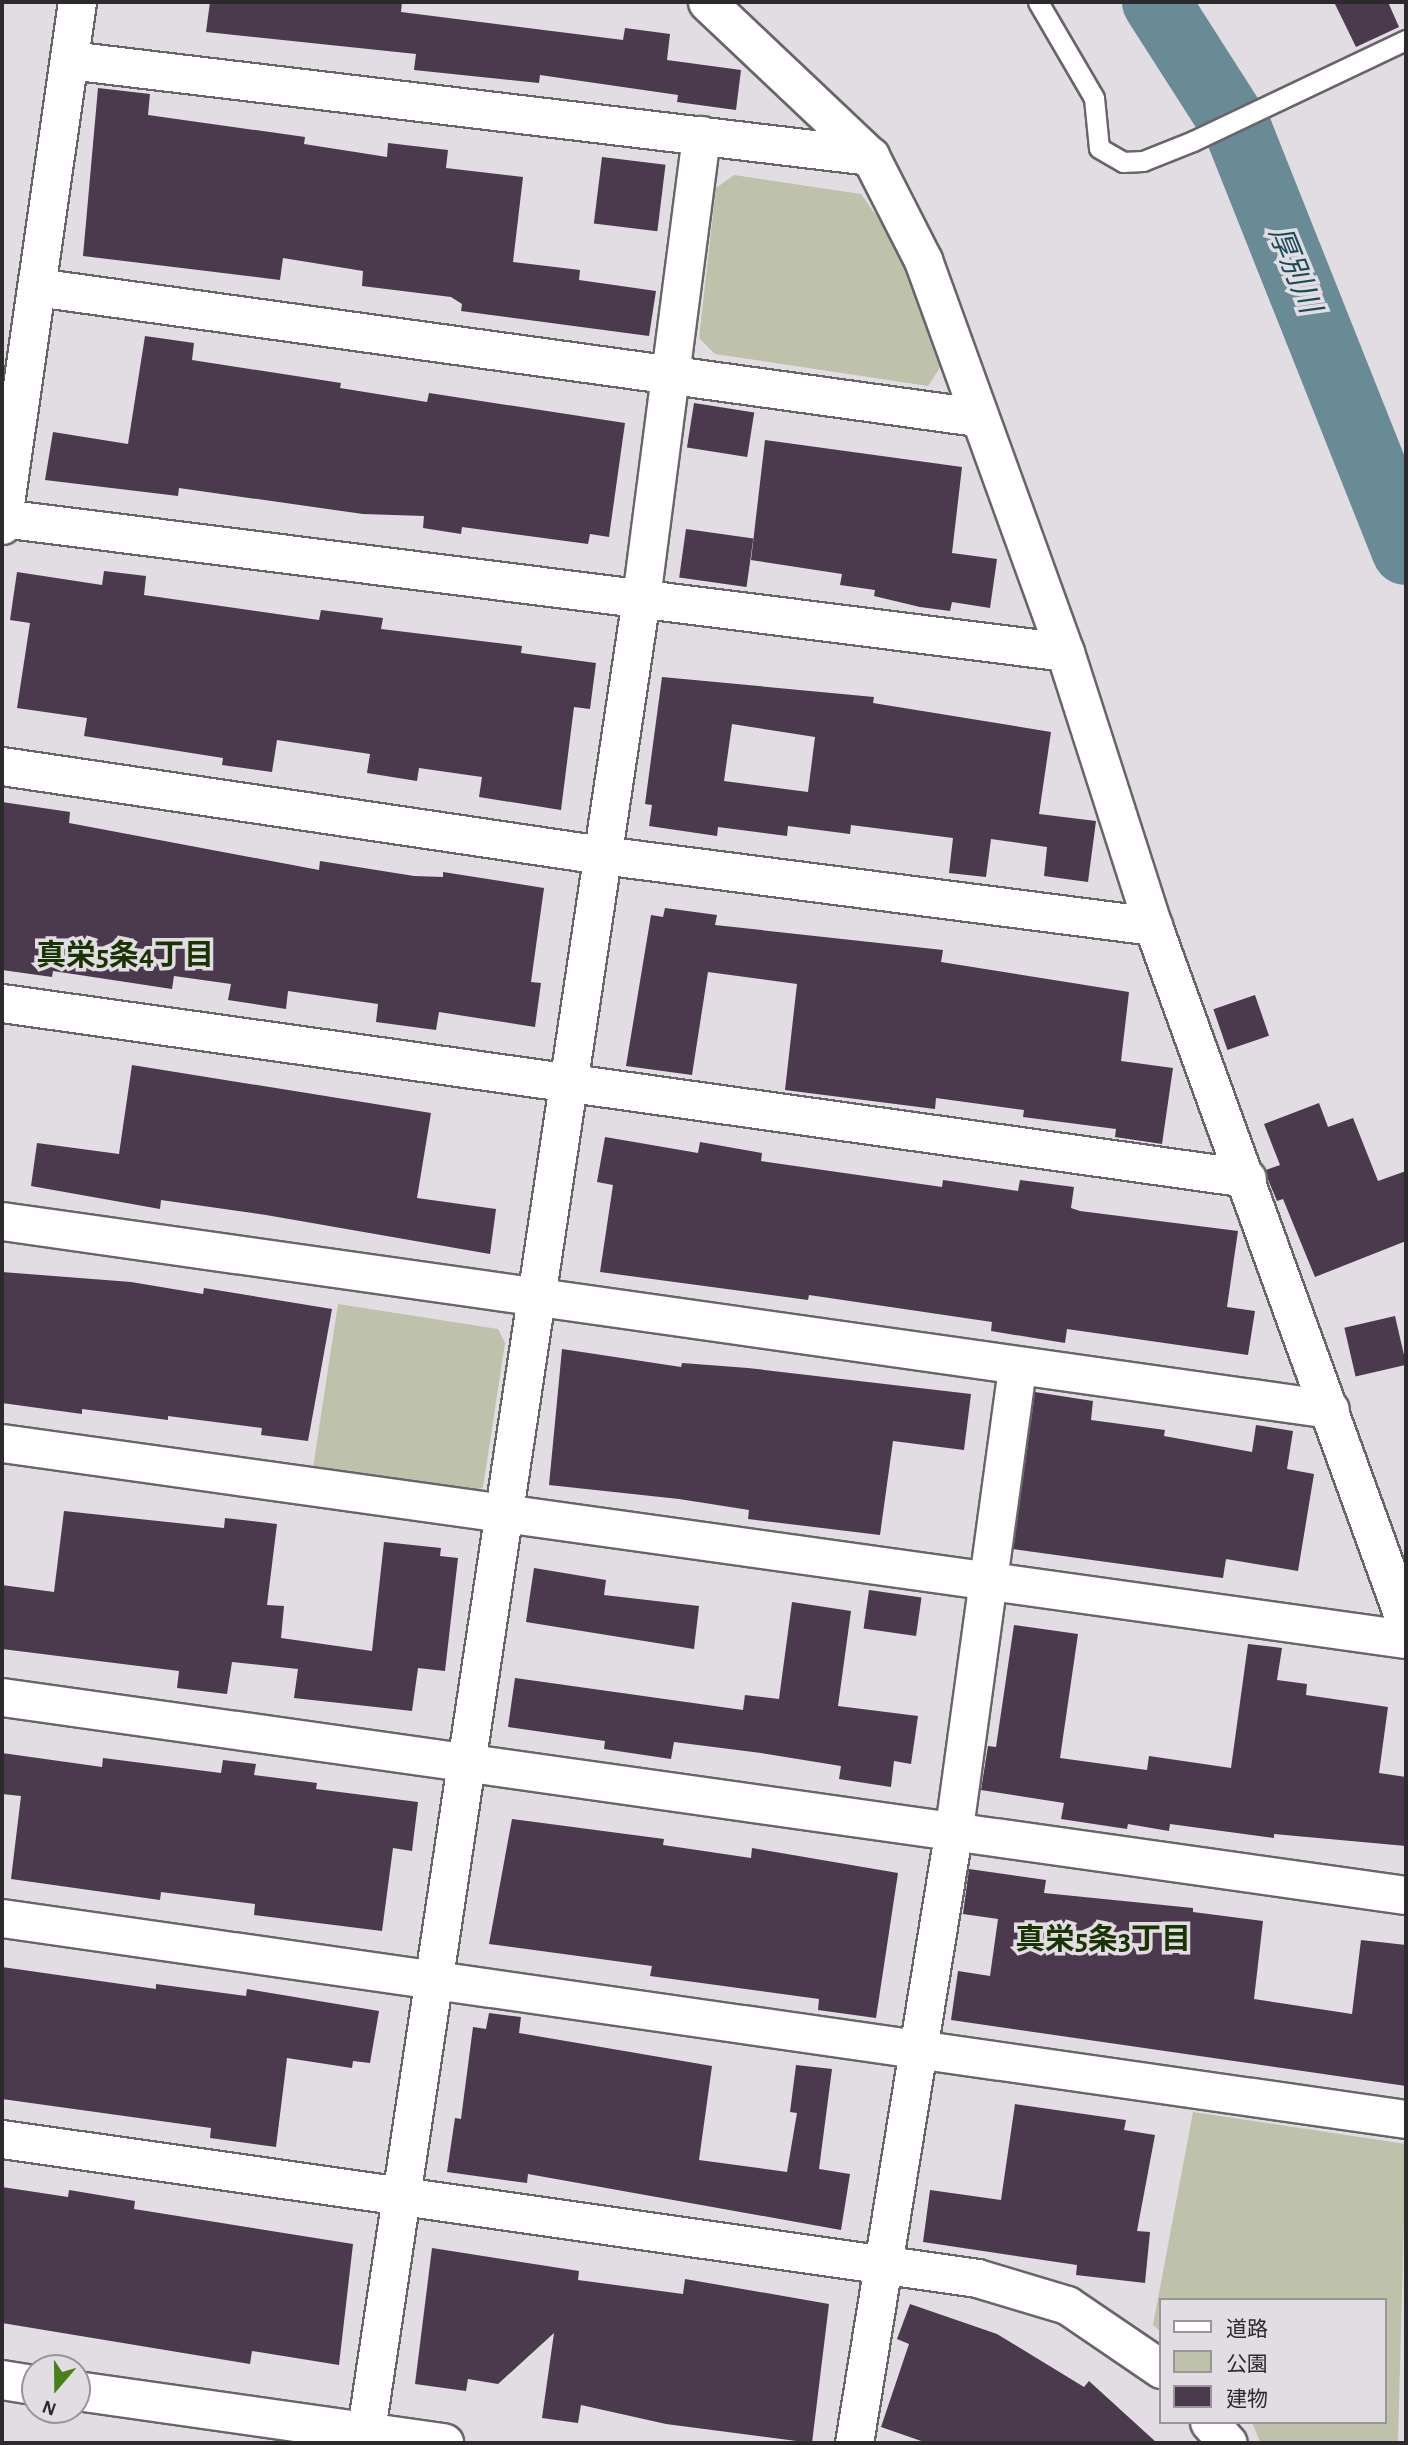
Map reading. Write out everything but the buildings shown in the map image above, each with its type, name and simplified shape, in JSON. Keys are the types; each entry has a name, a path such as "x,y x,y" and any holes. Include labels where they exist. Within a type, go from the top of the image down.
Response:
{"street":[{"path":"77,2 2,520 1065,652"},
{"path":"707,2 870,156 923,260 976,417 1065,652 1153,926 1248,1178 1406,1624"},
{"path":"69,60 870,156"},
{"path":"365,2437 640,598 701,135"},
{"path":"36,287 672,371 976,417"},
{"path":"2,765 602,855 1153,926"},
{"path":"2,1003 1248,1178"},
{"path":"2,1221 536,1294 1017,1366 1330,1409"},
{"path":"853,2443 885,2263 954,1828 1017,1366"},
{"path":"2,1443 504,1510 1406,1639"},
{"path":"2,1697 467,1759 1406,1895"},
{"path":"2,1918 1406,2119"},
{"path":"2,2139 401,2193 977,2278 1067,2305 1160,2368"},
{"path":"2,2380 21,2383"},
{"path":"91,2393 365,2437 444,2443"},
{"path":"1211,2424 1228,2443"}],"lane":[{"path":"1038,2 1094,98 1099,148 1123,162 1143,161 1193,141 1293,97 1406,40"}],"green space":[{"path":"734,175 861,194 911,265 945,360 928,386 715,354 699,338 716,188"},
{"path":"338,1304 498,1329 505,1343 483,1487 467,1495 313,1468"},
{"path":"1193,2112 1406,2144 1398,2443 1260,2442 1253,2424 1387,2424 1387,2298 1160,2298 1160,2331 1153,2325"}],"waterway":[{"name":"厚別川","path":"1156,2 1239,132 1406,551"}],"district":[{"name":"真栄5条4丁目","path":"125,956"},
{"name":"真栄5条3丁目","path":"1103,1940"}]}
